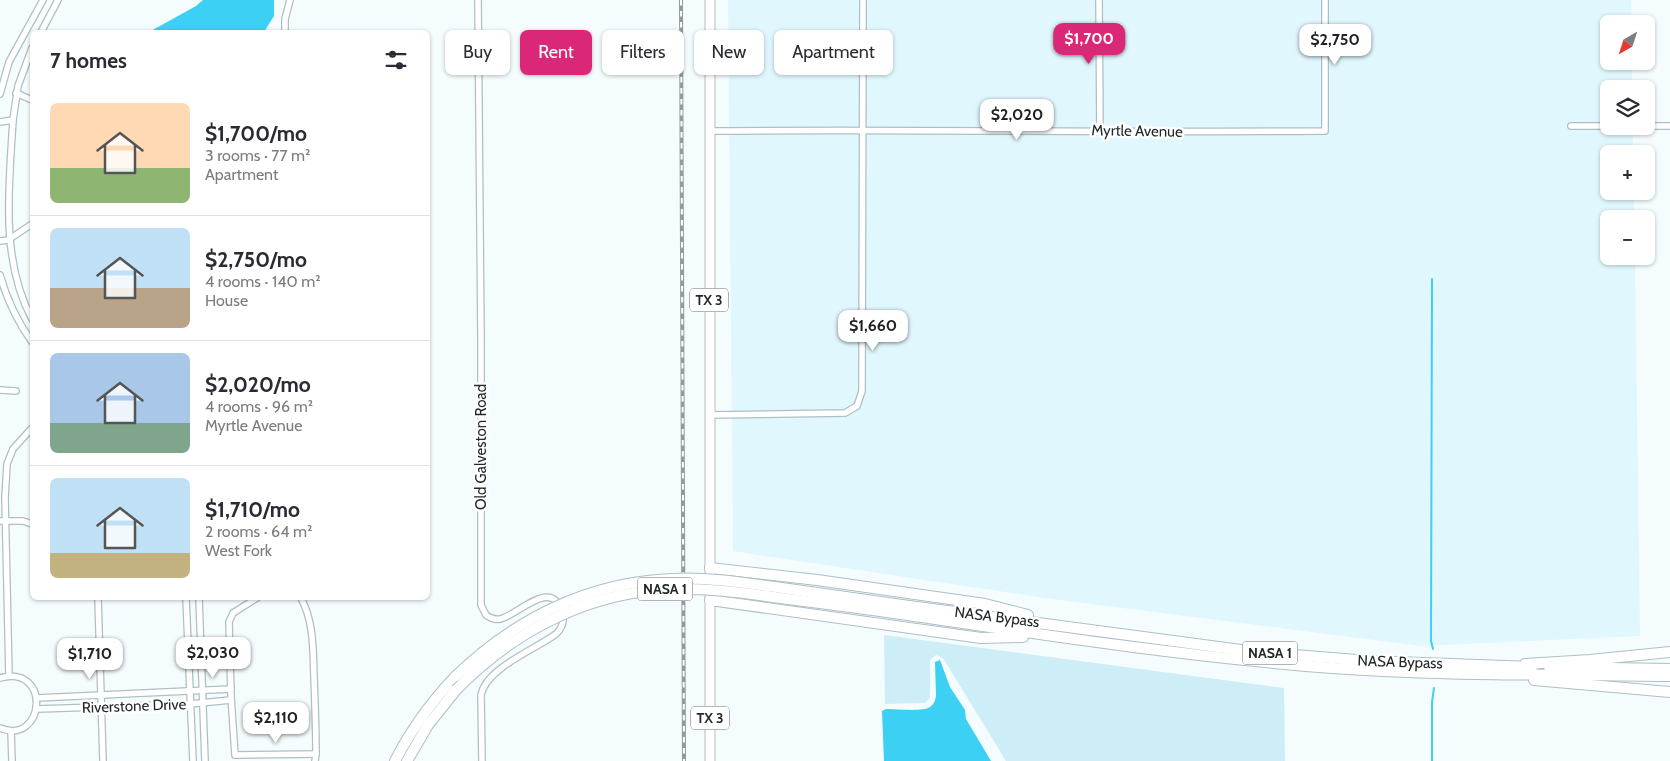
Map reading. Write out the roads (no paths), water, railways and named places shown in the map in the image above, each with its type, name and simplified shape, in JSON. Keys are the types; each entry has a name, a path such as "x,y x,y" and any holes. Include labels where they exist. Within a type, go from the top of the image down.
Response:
{"highway":[{"path":"710,568 817,580 986,604 1062,625"},
{"name":"NASA Bypass","path":"395,761 414,727 435,700 456,676 495,642 543,612 582,596 629,584 671,579 714,580 901,609 1054,637 1294,664 1365,670 1670,676"},
{"path":"817,580 808,597 809,606 817,616"},
{"name":"NASA Bypass","path":"407,761 428,725 456,690 493,655 532,630 565,613 587,605 638,592 670,589 720,590 1062,625 1180,643 1285,654 1404,662 1524,667 1670,668"},
{"path":"710,600 982,638 1054,637"},
{"path":"1479,664 1568,662 1670,652"},
{"path":"1440,672 1670,692"}],"main road":[{"name":"TX 3","path":"710,0 710,761"}],"street":[{"path":"0,94 9,62 43,0"},
{"path":"42,30 58,0"},
{"path":"285,30 286,14 290,0"},
{"name":"Old Galveston Road","path":"478,0 481,605 486,615 497,619 505,618 535,600 545,597 557,603 563,621 560,630 556,634 502,669 490,678 484,686 482,695 482,761"},
{"path":"710,415 845,413 857,406 862,391 863,0"},
{"path":"1099,0 1100,131"},
{"name":"Myrtle Avenue","path":"709,131 1325,131 1325,0"},
{"path":"30,53 16,93 7,220 10,258 14,277 20,296 30,315"},
{"path":"16,93 30,99"},
{"path":"0,122 13,120"},
{"path":"1571,126 1600,126"},
{"path":"1655,126 1670,126"},
{"path":"0,241 8,240 30,225"},
{"path":"0,275 15,315 30,339"},
{"path":"0,390 16,391"},
{"path":"9,676 3,521 7,464 13,449 30,432"},
{"path":"3,521 23,521 30,523"},
{"path":"98,600 103,761"},
{"path":"186,600 193,761"},
{"path":"199,600 205,761"},
{"path":"255,600 230,616 231,700 235,755 316,758 311,624 302,600"},
{"path":"0,678 9,676 23,679 34,689 37,698 37,709 34,718 28,724 20,729 11,731 0,728"},
{"name":"Riverstone Drive","path":"37,698 231,689"},
{"name":"Riverstone Drive","path":"37,709 190,704 231,700"},
{"path":"11,731 12,761"}],"water":[{"path":"203,0 274,0 274,16 265,30 153,30 196,6"},
{"path":"940,660 950,687 965,710 966,719 991,761 884,761 882,711 886,709 927,709 931,706 936,696 935,662"}],"waterway":[{"path":"1432,279 1431,641 1433,649"},
{"path":"1432,761 1432,702 1434,688"}],"railway":[{"path":"681,0 684,761"}]}
